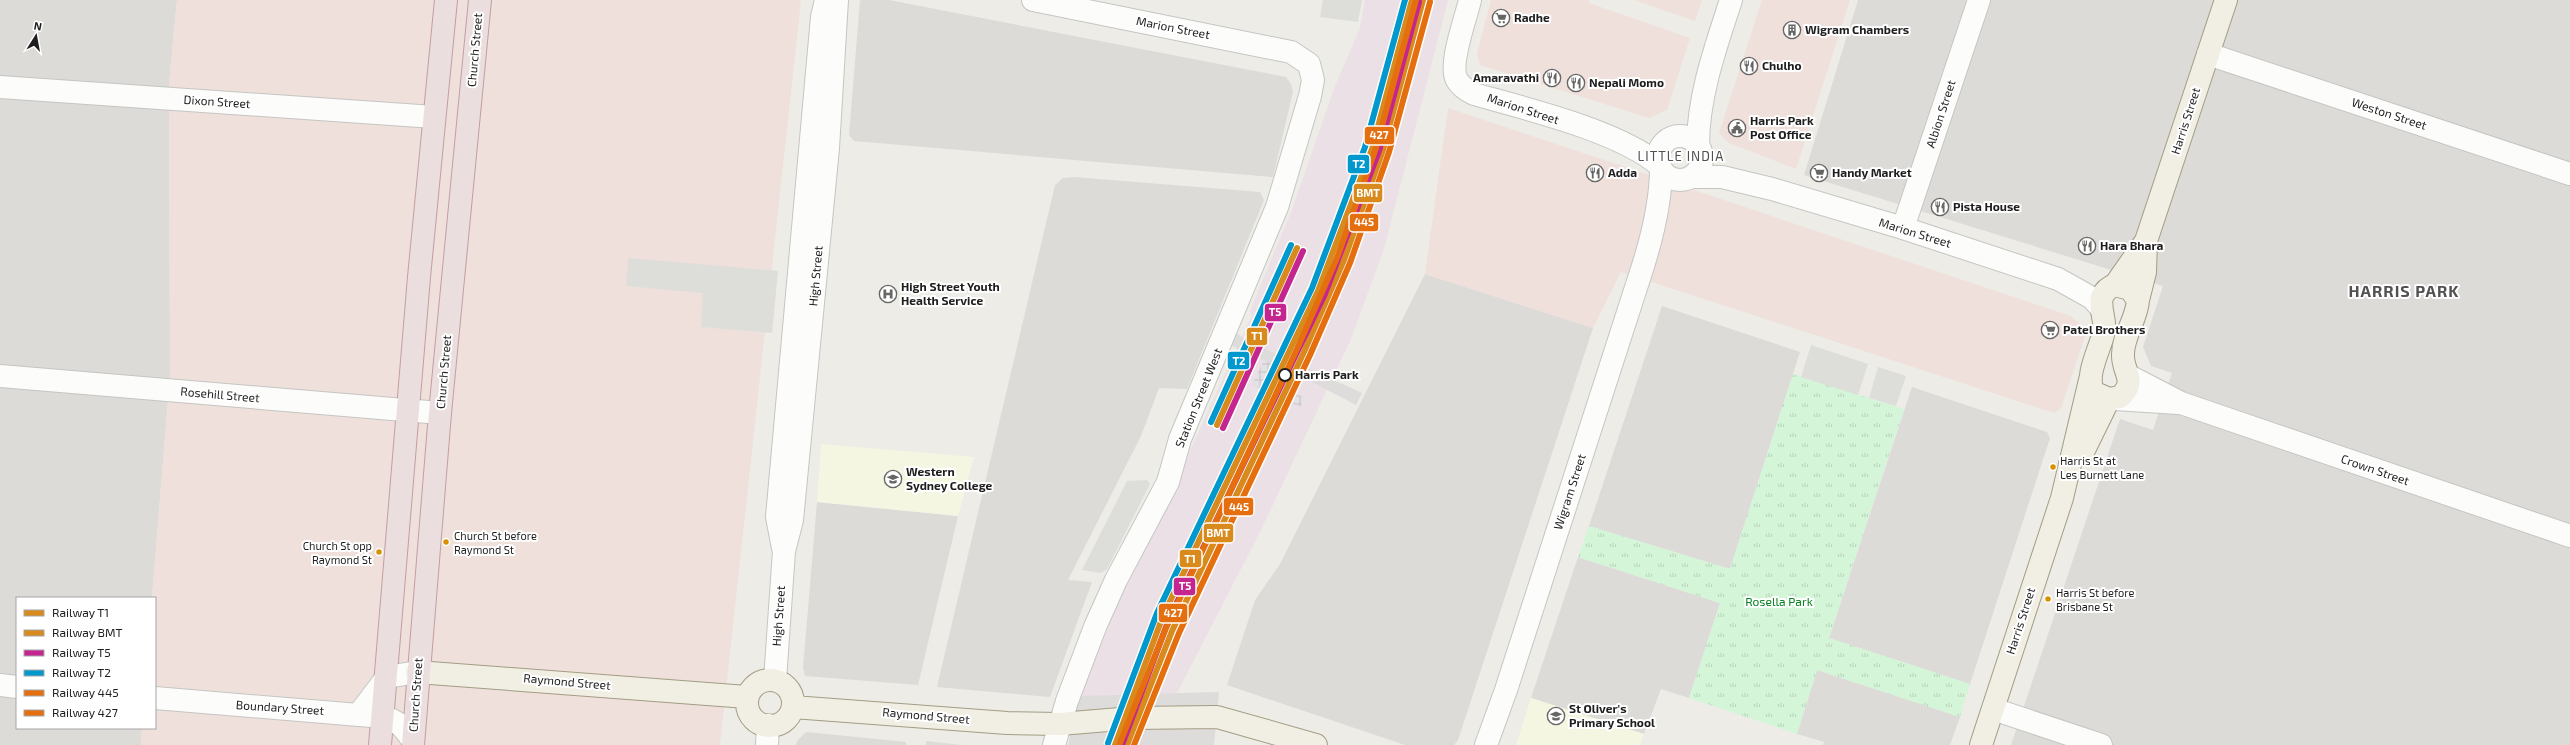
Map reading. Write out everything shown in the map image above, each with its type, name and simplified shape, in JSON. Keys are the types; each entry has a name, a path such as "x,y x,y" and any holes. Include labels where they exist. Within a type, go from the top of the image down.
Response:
{"highway":[{"path":"380,745 434,116 446,0"},
{"name":"Church Street","path":"413,743 440,413 480,0"}],"main road":[{"name":"Harris Street","path":"2062,498 2098,418 2112,399 2124,393 2129,376 2124,366 2123,352 2145,272 2146,242 2226,0"},
{"name":"Harris Street","path":"1981,745 2062,498 2090,380 2105,327 2108,294 2146,242"},
{"path":"2108,294 2130,289 2138,300"},
{"path":"2090,380 2093,392 2112,399"},
{"name":"Raymond Street","path":"418,672 446,672 747,697"},
{"path":"764,680 775,680 786,686 791,692 793,707 787,719 768,735 762,724 751,715 747,697 758,683 764,680"},
{"name":"Raymond Street","path":"793,707 1007,723 1060,724 1132,718 1217,717 1316,745"}],"street":[{"name":"High Street","path":"784,551 777,517 822,17 826,0"},
{"name":"High Street","path":"775,680 784,551 792,520 828,148 837,0"},
{"name":"Marion Street","path":"1033,0 1110,8 1282,49 1297,55 1309,64"},
{"name":"Marion Street","path":"1470,0 1455,59 1457,80 1467,90 1474,94 1594,131 1642,141 1669,139"},
{"path":"1710,66 1684,120 1658,153 1660,167 1672,178 1689,178 1700,167 1700,117 1710,66 1731,0"},
{"name":"Albion Street","path":"1903,228 1979,0"},
{"name":"Weston Street","path":"2208,54 2570,174"},
{"name":"Station Street West","path":"1054,745 1060,724 1105,603 1168,482 1180,439 1284,188 1312,89 1309,64"},
{"name":"Dixon Street","path":"0,87 434,116"},
{"name":"Marion Street","path":"1594,131 1640,152 1660,167"},
{"path":"1669,139 1688,137 1700,150"},
{"name":"Marion Street","path":"1700,150 1772,189"},
{"name":"Wigram Street","path":"1486,745 1506,690 1652,238 1660,194 1660,167"},
{"name":"Marion Street","path":"1689,178 1722,177 1772,189 1903,228 2058,279 2092,298 2108,294"},
{"name":"Wigram Street","path":"1652,238 1672,200 1689,178"},
{"name":"Rosehill Street","path":"0,376 440,413"},
{"name":"Crown Street","path":"2129,376 2181,403 2570,536"},
{"name":"Crown Street","path":"2112,399 2181,403"},
{"name":"Raymond Street","path":"387,677 418,672"},
{"path":"359,714 387,677"},
{"path":"0,686 16,687"},
{"name":"Boundary Street","path":"164,699 383,717 392,719 401,726 413,743"},
{"path":"1993,709 2101,745"}],"shaded area":[{"path":"0,0 177,0 169,84 170,375 152,597 16,597 16,729 142,729 141,745 0,745"},
{"path":"177,0 801,0 720,745 141,745 142,729 156,729 156,597 152,597 170,375 169,84"},
{"path":"860,0 889,0 1286,77 1291,84 1293,92 1273,177 854,141 849,135"},
{"path":"1323,0 1362,0 1358,22 1320,17"},
{"path":"1365,0 1448,0 1384,249 1351,339 1261,530 1177,693 1155,745 1068,745 1080,696 1146,536 1172,490 1251,317 1250,311 1293,207 1335,86 1360,28"},
{"path":"1491,0 1589,0 1589,3 1690,38 1667,110 1649,118 1480,65 1477,54"},
{"path":"1634,0 1702,0 1695,21"},
{"path":"1762,0 1850,0 1796,169 1729,143 1719,133"},
{"path":"1858,0 2570,0 2570,745 2011,745 2120,419 2153,430 2172,373 2151,366 2143,347 2163,286 1804,175"},
{"path":"1448,108 2071,316 2085,328 2085,336 2061,408 2054,413 1621,272 1593,328 1425,274"},
{"path":"1074,177 1260,192 1264,200 1187,389 1159,388 1141,436 1068,580 1092,582 1050,697 937,687 1055,185 1063,178"},
{"path":"628,258 778,271 772,333 701,327 703,293 626,286"},
{"path":"1425,274 1593,328 1458,740 1454,745 1405,745 1227,685 1255,600 1280,564"},
{"path":"1662,306 1800,352 1730,569 1589,526"},
{"path":"1811,345 1868,364 1858,395 1801,377"},
{"path":"1264,360 1280,368 1273,383 1305,398 1300,407 1252,385"},
{"path":"1878,367 1906,376 1896,406 1869,398"},
{"path":"1912,387 2047,432 2050,438 1970,684 1829,638"},
{"name":"Western Sydney College","path":"821,444 974,457 958,516 817,502"},
{"path":"1147,480 1150,484 1107,569 1101,573 1082,570 1127,481"},
{"path":"817,502 958,516 918,685 805,676 803,668"},
{"path":"1578,557 1720,603 1689,698 1661,689 1644,734 1531,698"},
{"path":"1817,670 1960,717 1950,745 1823,745 1824,742 1797,734"},
{"name":"St Oliver's Primary School","path":"1531,698 1644,734 1640,745 1516,745"},
{"path":"806,732 906,742 906,745 796,745 797,741"},
{"path":"926,741 962,745 926,745"}],"green space":[{"name":"Rosella Park","path":"1793,374 1904,409 1829,638 1970,684 1960,717 1817,670 1797,734 1689,698 1720,603 1578,557 1589,526 1730,569"}],"pier":[{"path":"1236,333 1250,342 1362,393 1356,405 1312,382 1230,345"},
{"path":"1219,692 1214,745 1068,745 1080,696"}],"rail line":[{"name":"T2","path":"1108,743 1157,613 1312,288 1365,147 1405,0"},
{"name":"T1","path":"1115,745 1163,616 1318,291 1372,149 1412,0"},
{"name":"427","path":"1120,743 1166,628 1297,349 1337,258 1376,148 1416,0"},
{"name":"BMT","path":"1127,745 1172,631 1304,352 1344,260 1383,150 1423,0"},
{"name":"T5","path":"1122,745 1169,619 1325,294 1379,151 1419,2"},
{"name":"445","path":"1134,745 1179,633 1310,355 1350,263 1389,152 1430,2"},
{"name":"T2","path":"1211,422 1291,245"},
{"name":"T1","path":"1217,425 1297,248"},
{"name":"T5","path":"1223,428 1303,251"}],"place":[{"name":"Radhe","path":"1501,18"},
{"name":"Wigram Chambers","path":"1792,30"},
{"name":"Chulho","path":"1749,66"},
{"name":"Amaravathi","path":"1552,78"},
{"name":"Nepali Momo","path":"1576,83"},
{"name":"Harris Park Post Office","path":"1737,128"},
{"name":"Adda","path":"1595,173"},
{"name":"Handy Market","path":"1819,173"},
{"name":"Pista House","path":"1940,207"},
{"name":"Hara Bhara","path":"2087,246"},
{"name":"High Street Youth Health Service","path":"888,294"},
{"name":"Patel Brothers","path":"2050,330"},
{"name":"Harris Park","path":"1285,375"},
{"name":"Harris St at Les Burnett Lane","path":"2053,467"},
{"name":"Western Sydney College","path":"893,479"},
{"name":"Church St before Raymond St","path":"446,542"},
{"name":"Church St opp Raymond St","path":"379,552"},
{"name":"Harris St before Brisbane St","path":"2048,599"},
{"name":"St Oliver's Primary School","path":"1556,716"}],"district":[{"name":"LITTLE INDIA","path":"1681,156"},
{"name":"HARRIS PARK","path":"2404,291"}]}
